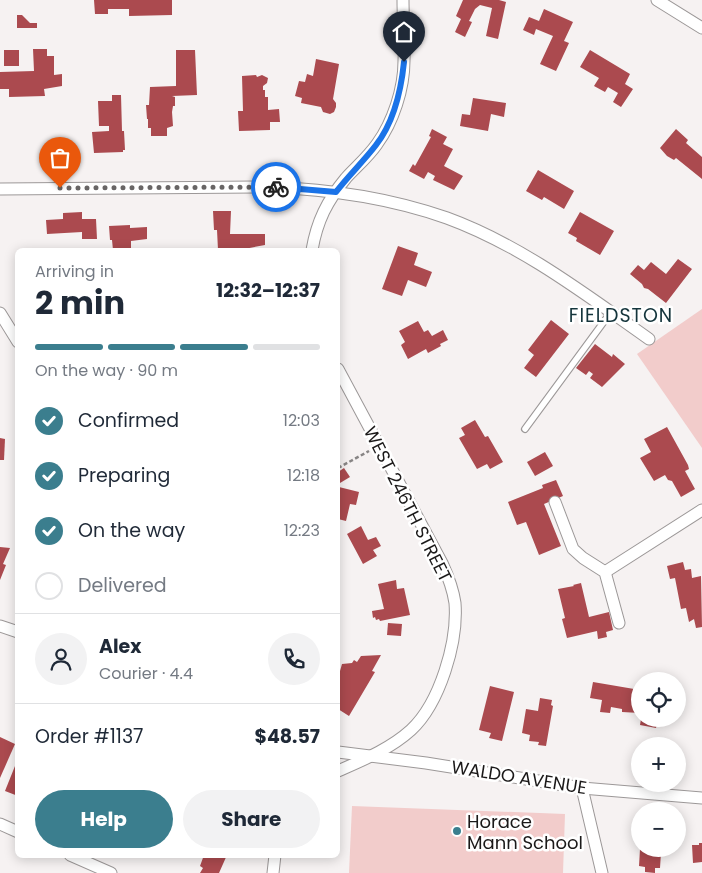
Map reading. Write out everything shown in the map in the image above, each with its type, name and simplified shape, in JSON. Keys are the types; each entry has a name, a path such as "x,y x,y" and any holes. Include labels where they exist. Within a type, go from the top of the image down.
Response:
{"street":[{"path":"312,248 324,208 378,143 389,123 397,101 404,62 403,0"},
{"path":"657,0 702,28"},
{"path":"0,189 268,187 336,192 413,207 475,230 511,247 576,288 649,339"},
{"path":"0,313 15,337"},
{"name":"WEST 246TH STREET","path":"340,373 450,582 455,602 455,622 446,666 426,714 411,730 395,742 340,770"},
{"path":"555,502 573,549 582,558 605,572 619,623"},
{"path":"605,572 702,510"},
{"path":"0,626 15,627"},
{"name":"WALDO AVENUE","path":"340,752 426,763 582,788 702,798"},
{"path":"582,788 602,873"},
{"path":"0,824 15,831"},
{"path":"77,858 111,873"},
{"path":"273,873 276,858"}],"lane":[{"path":"525,429 611,312"}],"path":[{"path":"340,467 379,445"}],"shaded area":[{"path":"702,309 702,448 637,354"},
{"name":"Horace Mann School","path":"352,806 565,814 563,873 349,873"}],"building":[{"path":"94,0 172,0 172,15 129,16 129,9 108,9 108,14 95,14"},
{"path":"463,0 499,0 506,2 498,39 486,36 492,8 480,5 475,9 469,21 472,22 465,37 455,32 461,19 456,16"},
{"path":"544,9 573,22 564,41 569,43 556,71 540,64 553,36 536,29 534,35 523,30 529,17 539,21"},
{"path":"17,15 22,15 30,23 37,23 37,28 17,28"},
{"path":"33,49 47,49 47,56 54,56 54,75 62,74 62,86 44,89 45,96 9,97 9,89 0,89 0,72 34,71"},
{"path":"4,50 19,50 19,66 4,66"},
{"path":"176,50 195,50 197,95 172,96 175,97 175,106 173,106 172,112 173,126 167,128 167,136 151,136 151,128 148,128 146,105 149,105 150,87 176,86"},
{"path":"590,50 630,74 625,84 633,89 621,107 613,102 618,93 608,87 605,92 594,86 599,78 580,67"},
{"path":"316,59 339,64 333,99 336,107 334,112 330,114 323,112 321,107 301,103 302,98 295,96 299,81 305,82 307,74 313,76"},
{"path":"256,75 257,77 262,75 268,78 267,83 263,86 263,90 265,90 265,97 268,97 268,110 279,109 280,122 270,122 270,130 239,131 238,111 243,111 242,76"},
{"path":"112,95 121,95 122,131 124,131 125,150 123,152 94,153 92,132 109,131 109,126 99,126 98,101 112,101"},
{"path":"473,98 506,103 504,117 491,114 488,131 460,126 462,114 470,115"},
{"path":"432,129 447,137 443,144 453,149 444,166 463,176 454,190 433,180 435,176 428,172 424,179 409,171 413,164 415,166 431,137 429,136"},
{"path":"676,129 688,140 686,143 702,157 702,179 676,158 674,160 667,156 660,148"},
{"path":"538,170 574,191 564,209 544,197 542,200 526,191"},
{"path":"213,211 231,211 230,234 265,234 265,245 249,248 218,248 217,230 214,230"},
{"path":"82,212 82,219 96,219 97,239 82,239 82,232 47,234 46,220 63,219 63,213"},
{"path":"580,212 614,231 600,255 576,241 577,238 568,233"},
{"path":"130,225 130,228 147,227 147,239 131,241 131,248 113,248 109,226"},
{"path":"398,246 418,253 414,265 432,272 426,287 408,280 402,296 382,289"},
{"path":"678,259 692,269 666,303 644,288 630,274 638,265 644,270 651,262 666,274"},
{"path":"551,320 569,334 536,377 524,368 534,355 528,350"},
{"path":"418,321 424,332 428,330 432,336 443,330 448,340 428,353 426,349 408,359 401,345 405,342 399,331"},
{"path":"595,344 612,357 613,354 625,364 602,387 590,378 593,374 589,371 586,375 576,368"},
{"path":"475,420 485,437 488,436 503,462 490,469 487,464 477,469 459,438 465,435 461,428"},
{"path":"667,427 688,465 689,469 685,471 695,489 681,497 672,481 668,480 665,475 654,481 640,458 651,452 644,439"},
{"path":"0,438 5,439 4,460 0,460"},
{"path":"545,452 553,466 535,476 527,462"},
{"path":"344,468 350,477 340,483 340,471"},
{"path":"556,480 563,496 544,504 561,546 539,555 526,522 517,525 508,502 543,488 542,485"},
{"path":"340,487 359,492 356,505 350,504 346,521 340,520"},
{"path":"361,526 368,540 376,537 381,546 373,550 377,556 363,564 347,534"},
{"path":"0,547 10,548 3,564 6,565 0,580"},
{"path":"683,562 685,570 691,569 692,578 701,576 702,627 696,628 694,619 689,622 686,608 681,609 675,578 670,579 667,566"},
{"path":"396,580 397,589 404,588 410,615 380,621 379,619 376,620 375,617 373,618 372,611 384,609 378,584"},
{"path":"581,583 589,617 609,612 613,630 606,632 607,637 598,639 597,631 567,638 562,619 565,618 558,589"},
{"path":"388,623 402,624 401,636 387,635"},
{"path":"381,655 372,671 375,672 349,716 340,710 340,671 342,664 352,663 354,660 357,662 361,656"},
{"path":"593,682 631,688 631,712 622,712 622,709 611,707 610,713 600,712 602,700 590,698"},
{"path":"490,686 514,692 502,741 489,738 491,733 479,730"},
{"path":"540,698 552,700 551,705 553,706 546,746 538,745 539,742 529,741 530,735 522,733 526,709 538,711"},
{"path":"0,737 15,744 0,778"},
{"path":"15,766 15,795 5,791"},
{"path":"699,843 702,843 702,862 693,863 692,845 699,845"},
{"path":"640,857 661,857 660,868 655,868 655,873 645,872 645,867 639,866"},
{"path":"203,858 226,858 219,873 200,873 203,868 200,866"}],"way so far":[{"path":"60,188 276,187"}],"place":[{"name":"Horace Mann School","path":"457,831"}],"district":[{"name":"FIELDSTON","path":"621,315"}],"route":[{"path":"276,187 336,192 346,178 378,143 389,123 397,101 404,62"}]}
